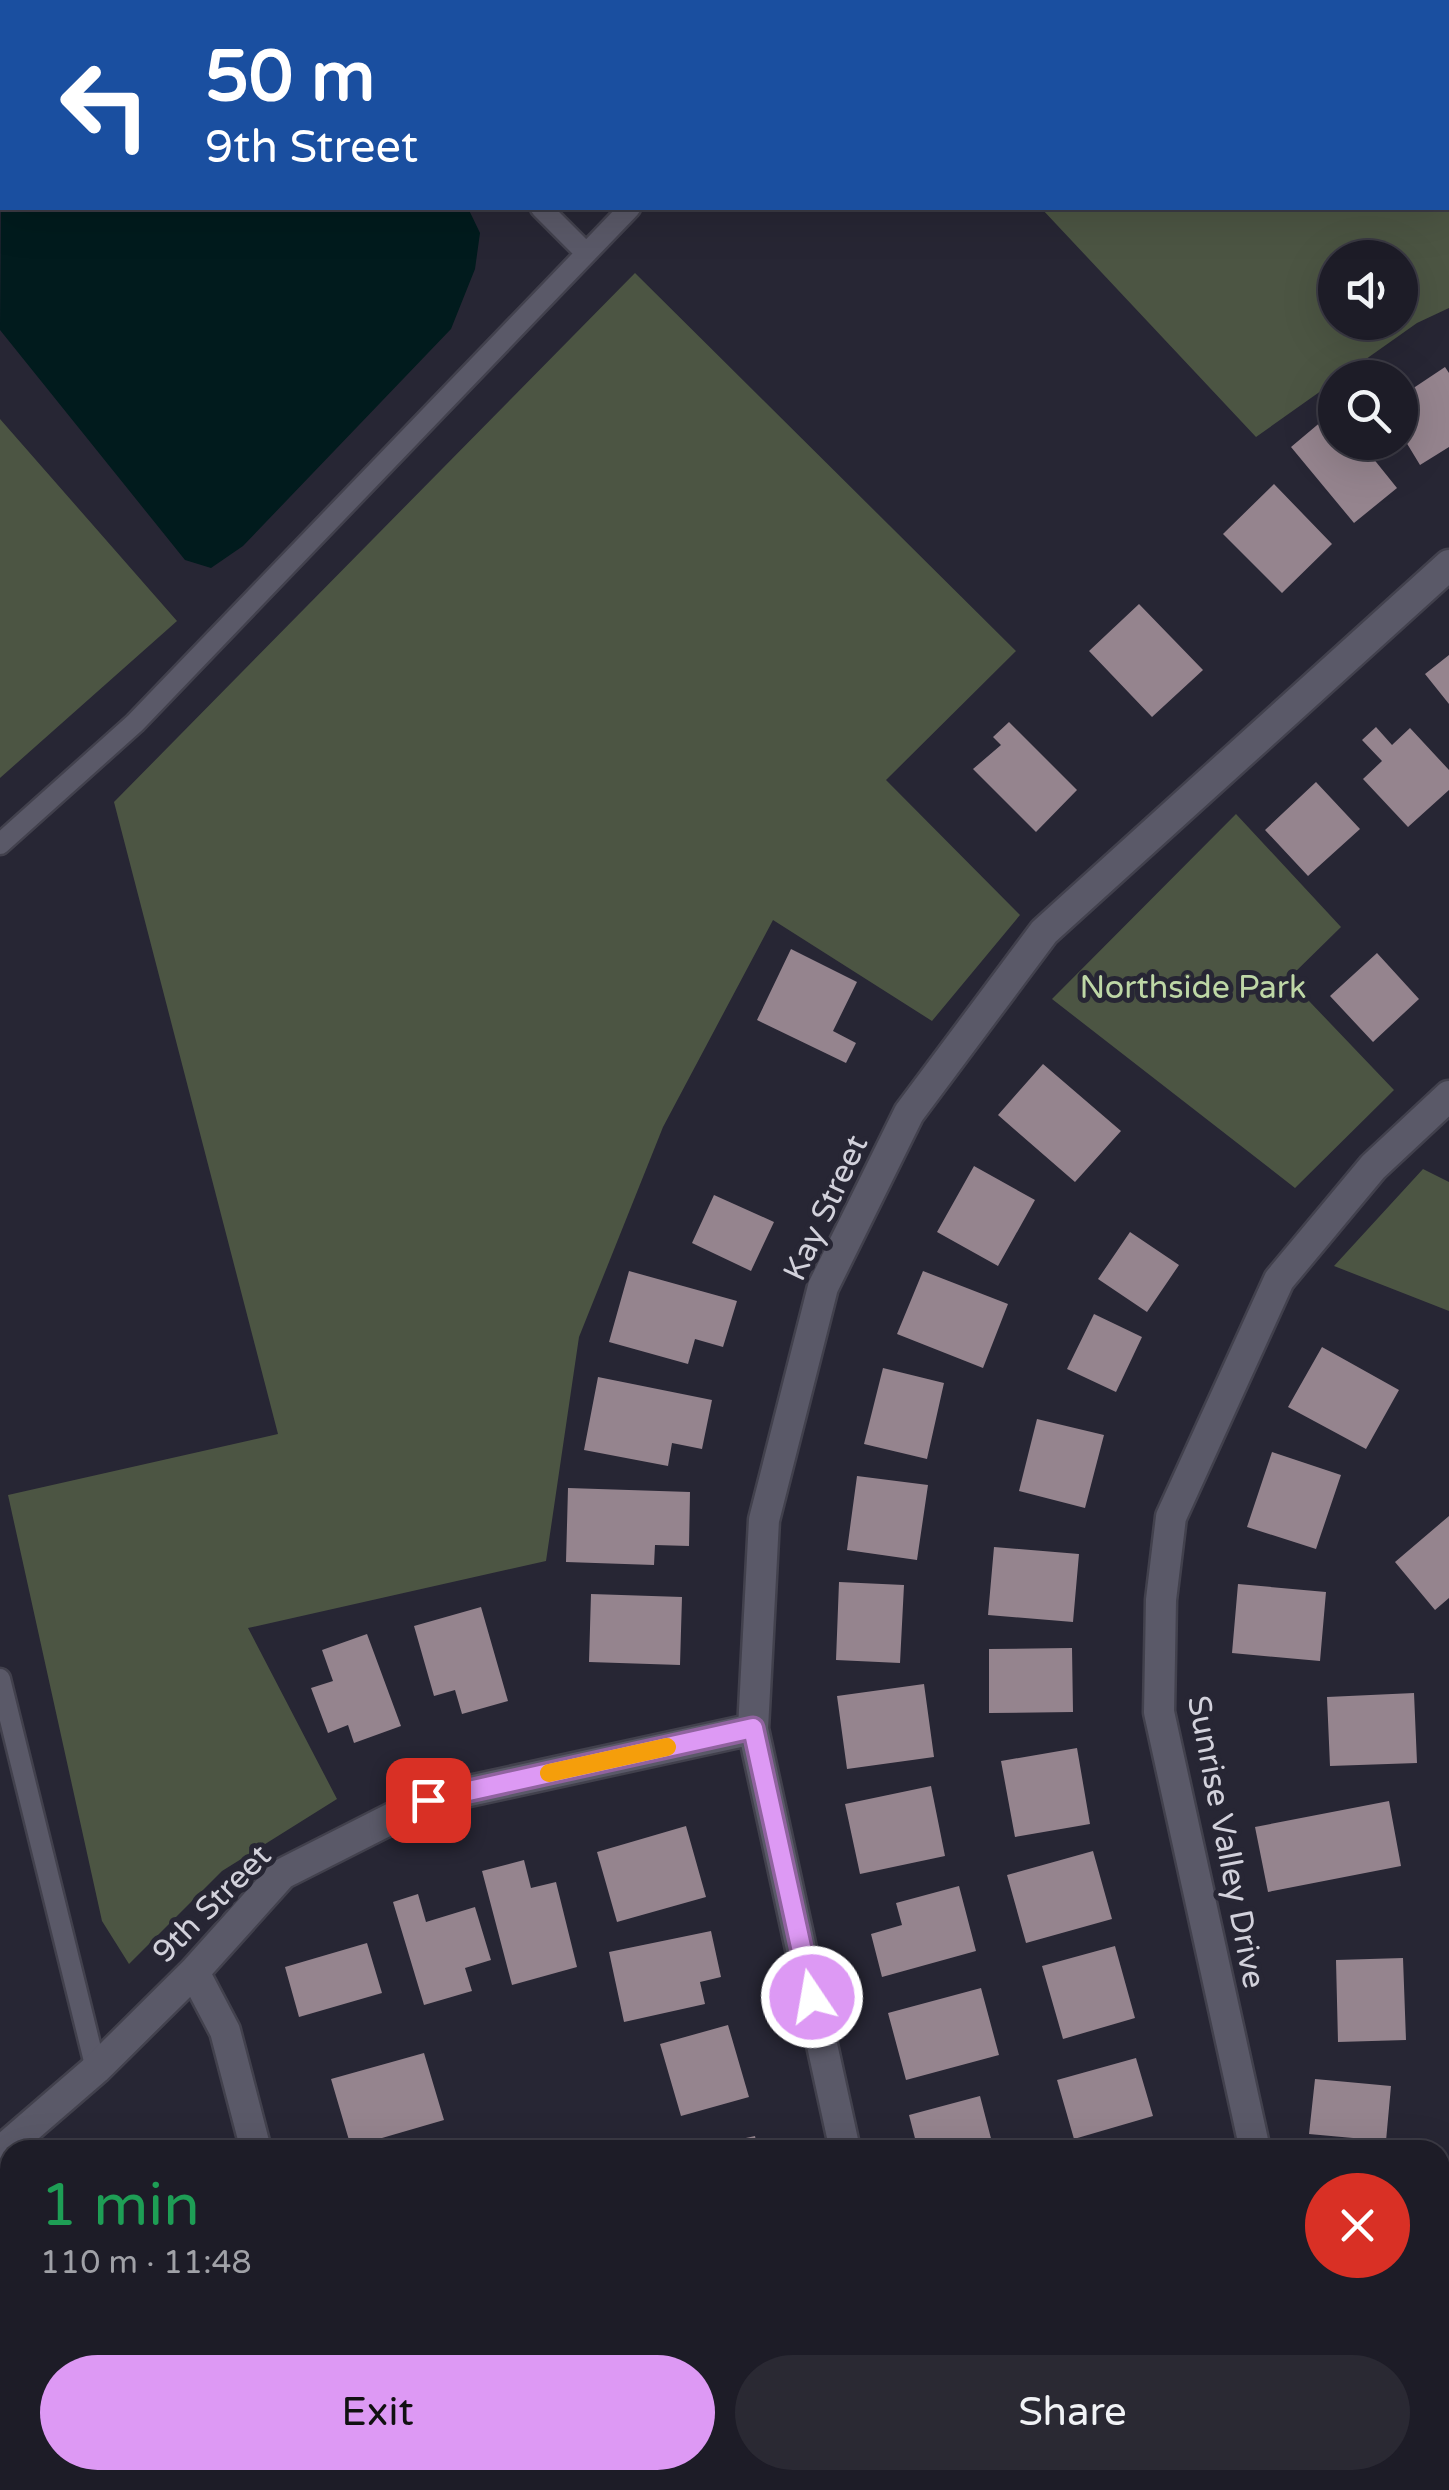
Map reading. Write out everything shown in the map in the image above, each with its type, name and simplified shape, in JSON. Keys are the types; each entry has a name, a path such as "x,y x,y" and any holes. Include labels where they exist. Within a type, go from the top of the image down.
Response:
{"street":[{"name":"Kay Street","path":"843,2140 753,1728 764,1520 823,1287 909,1113 1044,932 1449,565"},
{"name":"Sunrise Valley Drive","path":"1253,2140 1159,1712 1161,1600 1171,1517 1278,1280 1372,1167 1449,1096"},
{"name":"9th Street","path":"14,2140 96,2070 194,1972 282,1874 428,1800 753,1728"},
{"path":"194,1972 225,2031 253,2140"}],"lane":[{"path":"543,210 586,253"},
{"path":"0,844 136,722 628,210"},
{"path":"0,1679 96,2070"}],"green space":[{"path":"1043,210 1449,210 1449,308 1418,323 1418,240 1318,240 1318,340 1393,340 1365,360 1318,360 1318,393 1256,437"},
{"path":"635,273 1016,651 886,780 1020,915 932,1021 773,920 663,1127 579,1337 546,1561 248,1628 337,1799 222,1871 129,1964 102,1921 8,1495 278,1434 114,802"},
{"path":"0,419 177,621 0,778"},
{"name":"Northside Park","path":"1236,814 1341,927 1288,979 1394,1090 1295,1188 1052,999"},
{"path":"1423,1169 1449,1182 1449,1311 1334,1266"}],"shaded area":[{"path":"1,210 469,210 480,233 475,269 451,329 243,546 211,568 185,560 0,330"}],"building":[{"path":"1445,367 1449,373 1449,447 1420,465 1417,460 1418,385"},
{"path":"1318,424 1318,460 1374,460 1397,488 1354,523 1291,447"},
{"path":"1274,484 1332,544 1282,593 1223,534"},
{"path":"1139,604 1203,670 1152,717 1089,651"},
{"path":"1449,655 1449,704 1425,674"},
{"path":"1009,722 1077,790 1036,832 973,769 1001,745 993,737"},
{"path":"1376,727 1392,745 1410,728 1449,770 1449,790 1408,827 1363,779 1382,761 1362,740"},
{"path":"1316,782 1360,829 1308,876 1265,830"},
{"path":"791,949 857,982 833,1031 856,1043 846,1063 757,1020"},
{"path":"1377,953 1419,999 1373,1042 1330,996"},
{"path":"1043,1064 1121,1131 1075,1182 998,1115"},
{"path":"974,1166 1035,1200 998,1266 937,1232"},
{"path":"714,1195 774,1222 751,1271 692,1243"},
{"path":"1130,1232 1179,1265 1147,1312 1098,1279"},
{"path":"629,1271 737,1301 723,1347 695,1339 688,1364 609,1342"},
{"path":"923,1271 1008,1304 983,1368 897,1334"},
{"path":"1094,1314 1142,1337 1116,1392 1067,1369"},
{"path":"1322,1347 1399,1390 1366,1449 1288,1407"},
{"path":"883,1368 944,1383 927,1459 864,1444"},
{"path":"598,1377 712,1400 702,1449 672,1443 668,1466 584,1450"},
{"path":"1037,1419 1104,1435 1085,1508 1019,1491"},
{"path":"1272,1452 1341,1475 1316,1549 1247,1527"},
{"path":"857,1476 928,1485 917,1560 847,1550"},
{"path":"568,1488 690,1492 689,1546 655,1545 654,1565 566,1562"},
{"path":"1449,1516 1449,1598 1435,1610 1395,1562"},
{"path":"994,1547 1079,1554 1073,1622 988,1615"},
{"path":"839,1582 904,1585 900,1663 836,1660"},
{"path":"1238,1584 1326,1592 1320,1661 1232,1653"},
{"path":"591,1594 682,1597 680,1665 589,1662"},
{"path":"481,1607 508,1701 462,1714 455,1690 434,1696 414,1626"},
{"path":"367,1634 401,1726 354,1743 348,1725 328,1733 311,1688 333,1681 322,1650"},
{"path":"1072,1648 1073,1712 989,1713 989,1649"},
{"path":"924,1684 934,1757 847,1769 837,1696"},
{"path":"1414,1693 1417,1763 1330,1766 1327,1697"},
{"path":"1077,1748 1090,1824 1015,1837 1001,1761"},
{"path":"931,1786 945,1856 860,1874 845,1804"},
{"path":"1389,1801 1401,1866 1268,1892 1255,1827"},
{"path":"686,1826 706,1897 617,1922 597,1852"},
{"path":"1093,1851 1112,1919 1026,1943 1007,1875"},
{"path":"524,1860 531,1888 556,1882 577,1967 512,1985 482,1871"},
{"path":"959,1886 976,1951 882,1977 871,1934 902,1925 896,1903"},
{"path":"418,1894 426,1922 475,1907 491,1960 465,1968 472,1991 424,2005 393,1902"},
{"path":"711,1931 721,1977 700,1982 705,2004 624,2022 609,1952"},
{"path":"367,1943 382,1993 299,2017 285,1967"},
{"path":"1115,1946 1135,2018 1063,2039 1042,1966"},
{"path":"1403,1958 1406,2040 1338,2042 1336,1960"},
{"path":"981,1988 999,2055 906,2080 888,2013"},
{"path":"728,2025 749,2097 681,2116 660,2044"},
{"path":"424,2053 444,2120 375,2140 349,2140 331,2079"},
{"path":"1136,2058 1153,2116 1074,2139 1057,2080"},
{"path":"1315,2079 1391,2086 1386,2140 1309,2134"},
{"path":"980,2096 991,2140 915,2140 909,2115"}],"slow traffic":[{"path":"549,1773 667,1747"}],"route":[{"path":"428,1800 753,1728 812,1997"}]}
